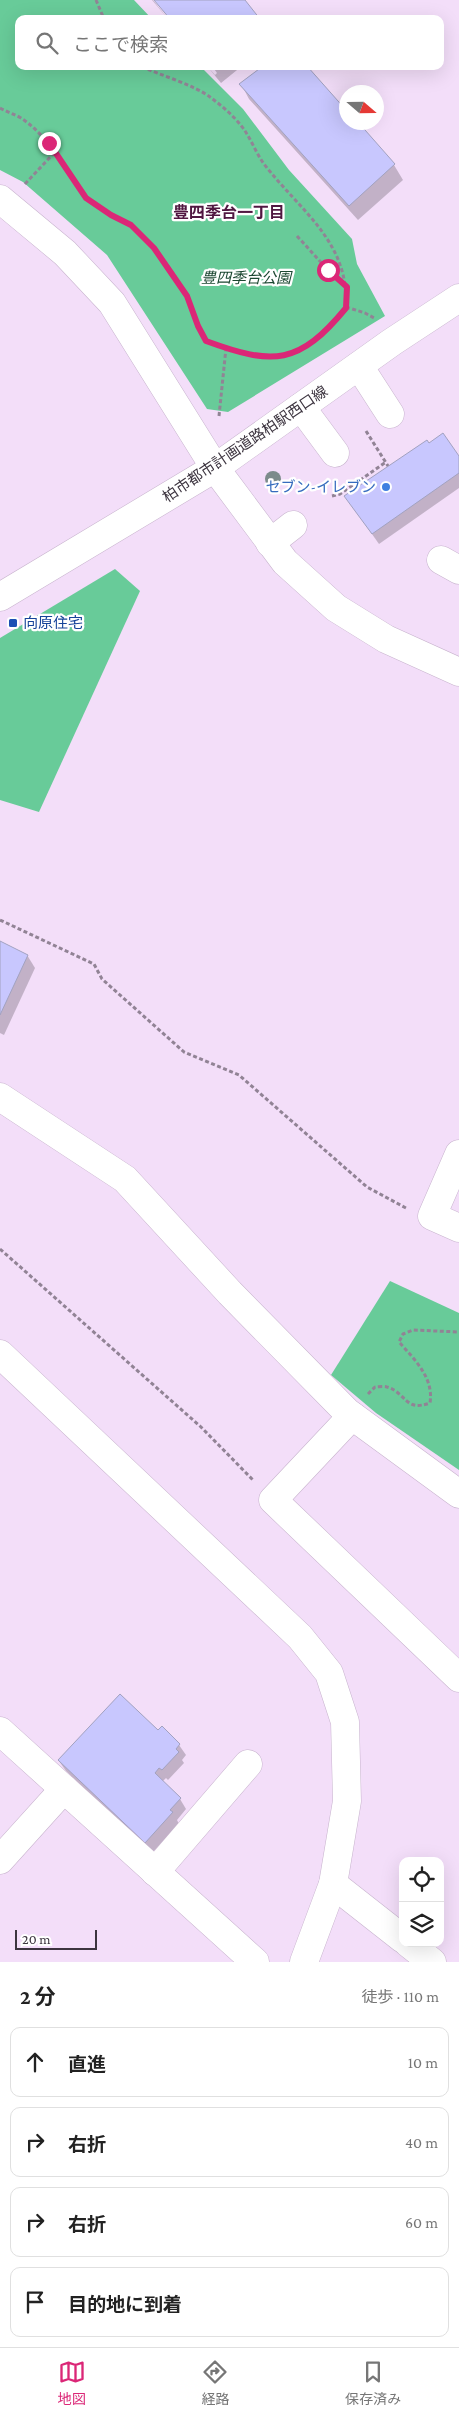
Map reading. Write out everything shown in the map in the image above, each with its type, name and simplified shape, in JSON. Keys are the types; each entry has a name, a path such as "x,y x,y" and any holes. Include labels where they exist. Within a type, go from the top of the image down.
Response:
{"street":[{"path":"10,194 112,303 215,468 285,562 336,608 386,639 459,672"},
{"name":"柏市都市計画道路柏駅西口線","path":"0,597 215,468 459,298"},
{"path":"359,366 390,414"},
{"path":"301,407 335,453"},
{"path":"270,542 293,525"},
{"path":"0,1097 125,1179 230,1293 352,1416 459,1494"},
{"path":"459,1154 432,1216 459,1228"},
{"path":"0,1354 300,1637 329,1673 345,1722 347,1801 333,1884 304,1962"},
{"path":"352,1416 273,1500 459,1678"},
{"path":"0,1731 255,1962"},
{"path":"155,1872 248,1764"},
{"path":"0,1860 64,1789"},
{"path":"333,1884 399,1936"},
{"path":"413,1947 432,1962"}],"path":[{"path":"96,0 102,15"},
{"path":"0,108 19,117 36,130 55,152 86,198 111,215 131,225 154,248 187,296 198,326 206,341 258,356 280,357 300,349 317,339 346,308 347,287 335,251 313,218 264,163 243,128 232,116 207,95 149,70"},
{"path":"10,194 55,152"},
{"path":"298,236 328,270 347,287"},
{"path":"219,416 226,348"},
{"path":"332,496 340,494 387,464 366,431"},
{"path":"0,920 94,964 102,979 184,1052 239,1075 368,1187 419,1215 432,1216"},
{"path":"0,1249 201,1427 273,1500"},
{"path":"387,1387 410,1405 420,1407 430,1403 432,1390 425,1376 399,1342 403,1334 413,1330 459,1332"}],"green space":[{"name":"豊四季台公園","path":"0,0 134,0 148,15 15,15 15,70 204,70 243,109 289,170 352,239 357,264 385,316 228,412 207,409 107,255 23,182 0,170"},
{"path":"115,569 140,591 39,812 0,800 0,638"},
{"path":"390,1281 459,1313 459,1470 376,1413 331,1375"}],"building":[{"path":"154,0 245,0 257,15 167,15"},
{"path":"258,70 311,70 339,102 339,130 365,130 395,164 349,206 239,84"},
{"path":"443,433 459,456 459,473 372,534 344,496 427,440 429,443"},
{"path":"0,941 28,955 0,1015"},
{"path":"120,1694 158,1730 162,1726 180,1744 176,1749 179,1752 162,1770 159,1768 155,1773 181,1798 170,1810 173,1812 145,1843 58,1760"}],"place":[{"name":"セブン-イレブン","path":"386,487"},
{"name":"向原住宅","path":"13,623"}],"district":[{"name":"豊四季台一丁目","path":"229,212"}],"route":[{"path":"49,143 86,198 111,215 131,225 154,248 187,296 198,326 206,341 258,356 280,357 300,349 317,339 346,308 347,287 328,270"}]}
